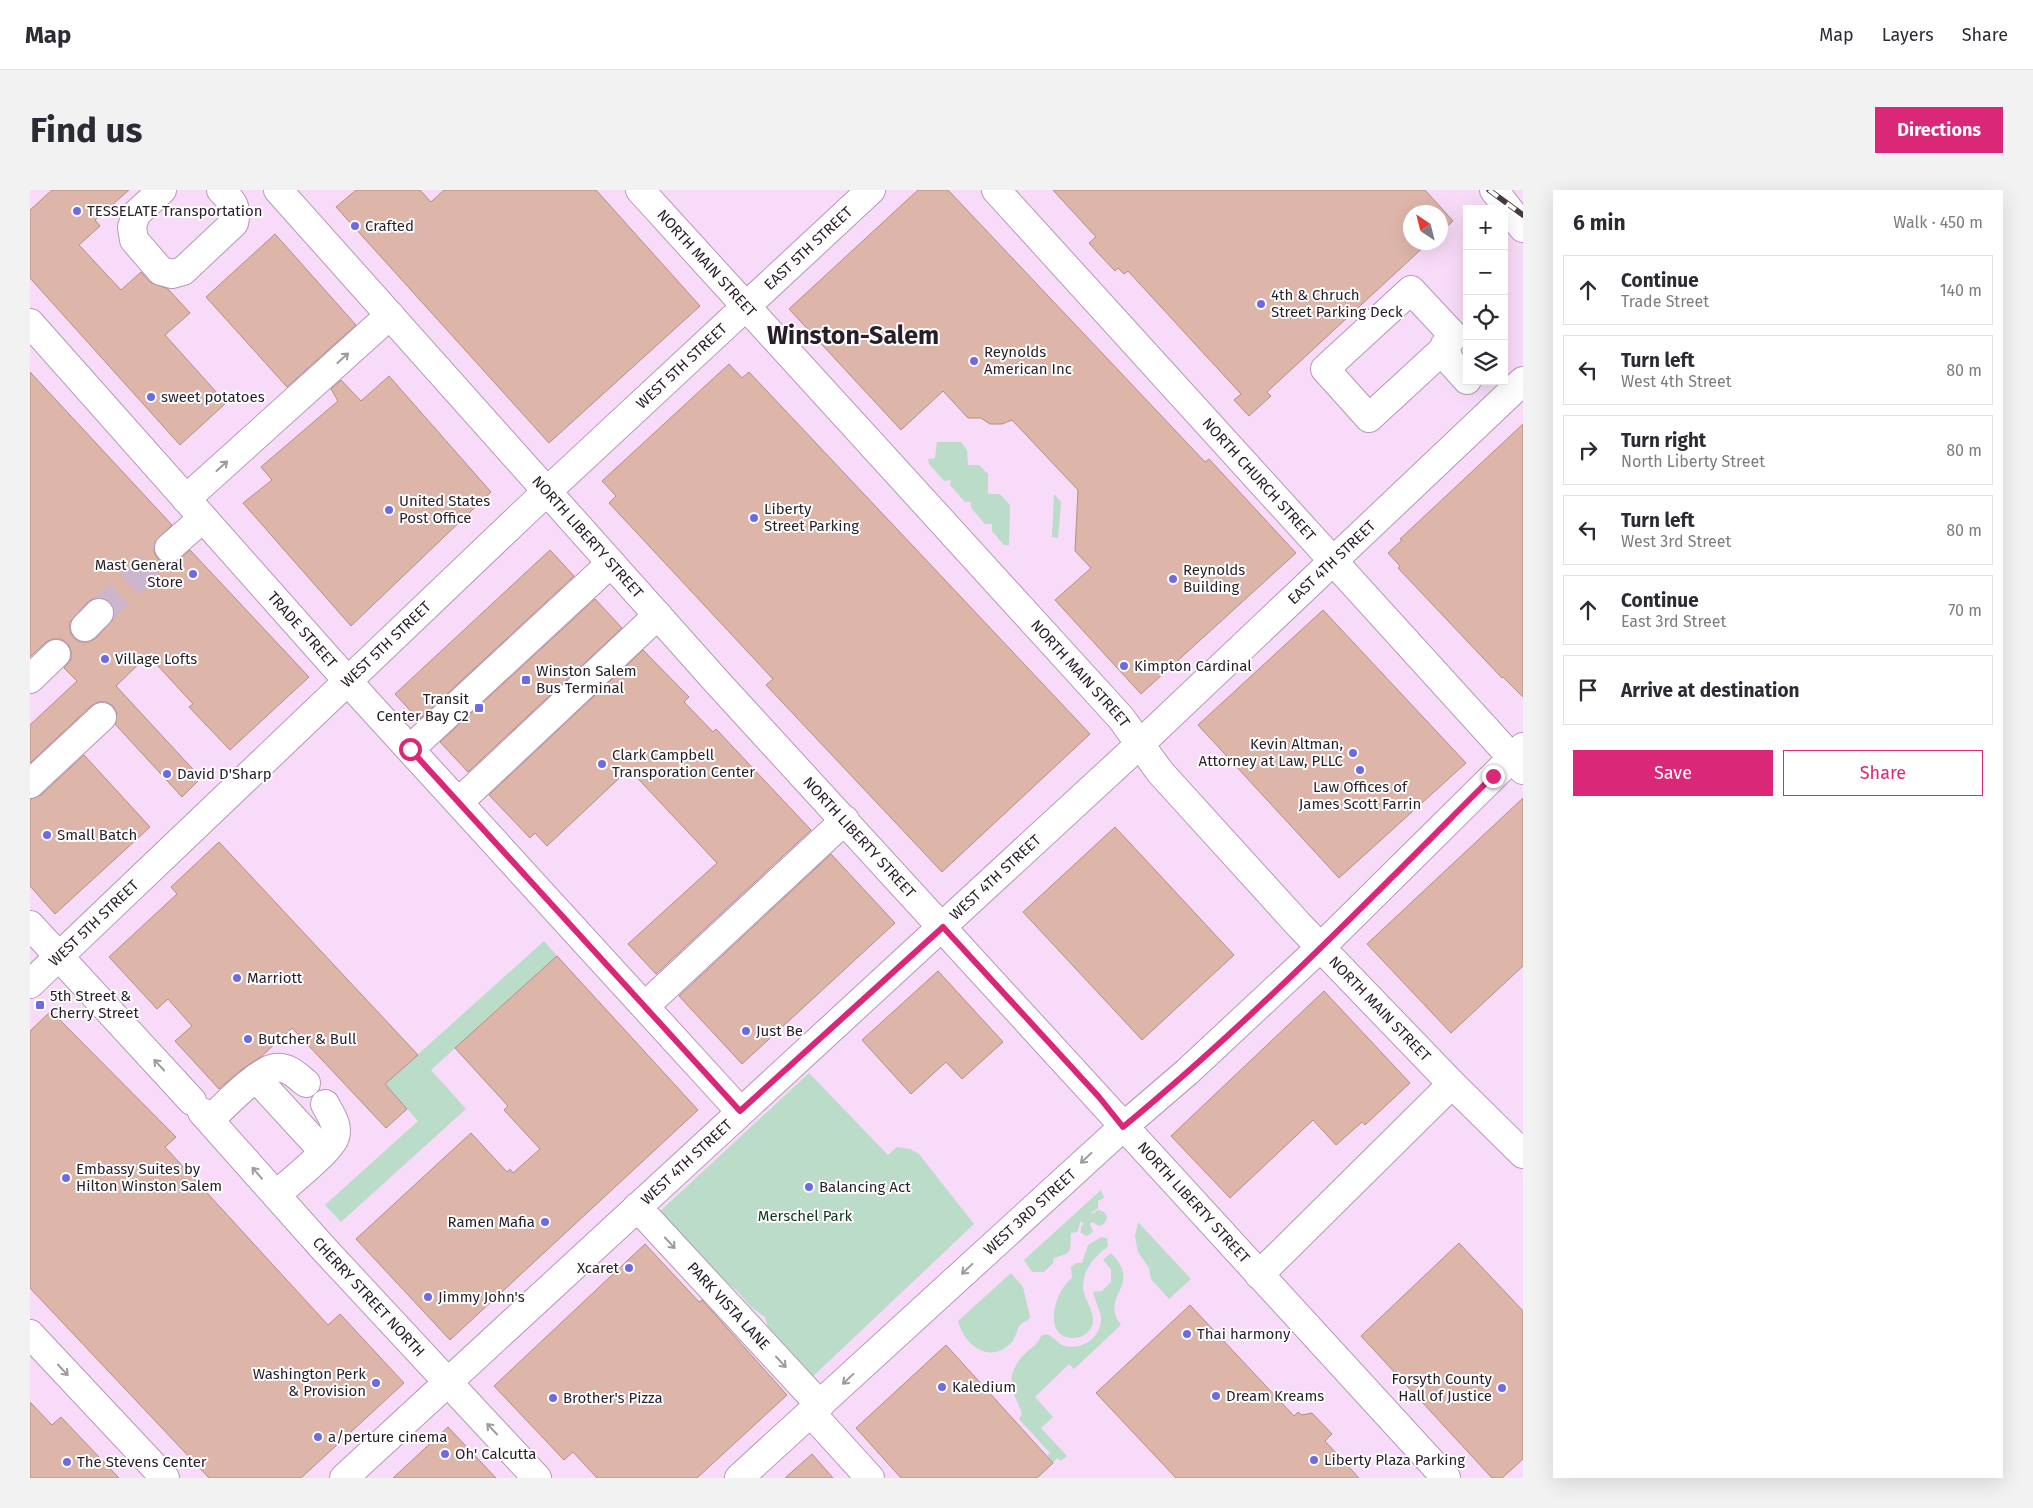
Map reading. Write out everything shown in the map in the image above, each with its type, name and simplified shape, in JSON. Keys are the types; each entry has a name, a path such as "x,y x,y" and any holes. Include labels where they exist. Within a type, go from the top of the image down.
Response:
{"main road":[{"path":"162,190 136,214 132,227 134,240 161,271 172,274 182,271 234,223 236,213 234,204 221,190"},
{"name":"NORTH LIBERTY STREET","path":"278,190 610,563 1099,1097 1123,1127 1446,1478"},
{"name":"NORTH MAIN STREET","path":"640,190 1121,718 1160,772 1321,947 1452,1084 1523,1154"},
{"name":"EAST 5TH STREET","path":"746,307 870,190"},
{"name":"NORTH CHURCH STREET","path":"996,190 1334,562 1519,758"},
{"path":"1494,190 1523,228"},
{"path":"1411,290 1454,336 1444,345 1456,354 1369,418 1325,369 1411,290"},
{"name":"WEST 5TH STREET","path":"30,984 547,492 746,307"},
{"path":"169,548 194,508 390,315"},
{"name":"TRADE STREET","path":"30,323 348,681 740,1111"},
{"path":"1456,354 1449,360 1479,386"},
{"name":"EAST 4TH STREET","path":"1140,744 1334,562 1479,386 1523,381"},
{"path":"410,749 610,563"},
{"path":"459,802 658,615"},
{"path":"30,679 56,654"},
{"path":"30,784 102,717"},
{"name":"WEST 4TH STREET","path":"344,1478 1140,744"},
{"name":"WEST 3RD STREET","path":"739,1478 1123,1127 1187,1072 1519,758"},
{"path":"645,1006 845,820"},
{"name":"CHERRY STREET NORTH","path":"30,925 537,1478"},
{"path":"201,1111 274,1068 290,1070 306,1083"},
{"path":"256,1078 324,1152"},
{"path":"1259,1275 1452,1084"},
{"path":"276,1194 324,1152 335,1138 336,1123 325,1104"},
{"name":"PARK VISTA LANE","path":"637,1207 815,1409 870,1478"},
{"path":"30,1334 165,1478"}],"green space":[{"path":"937,442 961,442 967,450 968,465 979,465 988,474 988,494 1000,494 1010,505 1009,545 1004,545 992,531 992,524 985,524 971,508 971,502 965,502 950,485 951,480 944,481 929,464 928,459 935,458"},
{"path":"1054,494 1061,502 1058,538 1052,537"},
{"path":"544,941 557,956 431,1070 466,1109 341,1222 325,1205 418,1121 385,1084"},
{"name":"Merschel Park","path":"809,1073 888,1155 897,1147 910,1149 919,1154 974,1224 807,1382 771,1338 765,1317 751,1307 739,1293 655,1216"},
{"path":"1101,1190 1104,1198 1098,1201 1098,1208 1091,1213 1098,1210 1104,1212 1107,1216 1105,1223 1099,1226 1092,1222 1090,1224 1093,1232 1087,1236 1081,1233 1081,1226 1084,1224 1081,1221 1077,1232 1071,1233 1070,1250 1066,1254 1054,1258 1053,1263 1044,1272 1032,1272 1024,1260"},
{"path":"1138,1222 1191,1279 1169,1299 1151,1279 1149,1268 1138,1252 1135,1236"},
{"path":"1101,1237 1107,1238 1108,1246 1091,1263 1085,1274 1083,1287 1093,1316 1091,1327 1081,1337 1063,1336 1057,1330 1054,1322 1056,1302 1060,1292 1072,1278 1071,1267 1076,1263 1082,1263 1088,1245"},
{"path":"1111,1253 1120,1264 1123,1274 1123,1283 1114,1306 1115,1315 1121,1325 1074,1369 1069,1364 1035,1397 1053,1417 1041,1428 1067,1456 1061,1461 1057,1458 1053,1463 1047,1456 1050,1453 1019,1419 1022,1414 1013,1391 1012,1376 1017,1364 1025,1353 1037,1343 1042,1335 1048,1335 1062,1345 1069,1347 1083,1345 1094,1337 1098,1332 1101,1318 1093,1292 1102,1291 1111,1282 1111,1269 1103,1260"},
{"path":"1011,1273 1023,1287 1030,1317 1022,1323 1010,1344 1002,1350 986,1352 978,1349 966,1338 958,1321"}],"building":[{"path":"52,190 129,190 95,220 100,226 79,245 121,290 141,272 150,282 168,289 190,313 165,335 226,403 180,445 30,278 30,210"},
{"path":"356,190 420,190 431,202 444,190 596,190 700,306 549,443 336,207"},
{"name":"Reynolds American Inc","path":"918,190 948,190 1205,462 1209,459 1296,553 1141,694 1055,600 1091,568 1075,551 1078,490 1012,420 1002,424 990,424 981,418 968,418 943,391 901,430 789,309"},
{"name":"4th & Chruch Street Parking Deck","path":"1053,190 1425,190 1439,205 1403,205 1403,250 1420,250 1267,392 1271,396 1249,416 1234,400 1241,394 1128,271 1124,274 1118,268 1115,271 1089,243 1096,237"},
{"name":"4th & Chruch Street Parking Deck","path":"1448,215 1453,221 1448,225"},
{"path":"275,234 356,325 287,387 206,297"},
{"path":"729,364 742,378 749,372 1090,734 942,872 766,685 773,679 609,503 616,496 602,481"},
{"path":"30,372 172,525 154,543 154,552 158,559 164,563 173,563 190,550 309,677 230,750 189,707 193,704 148,655 116,686 201,778 182,797 115,724 117,713 113,706 106,702 98,702 91,706 30,763 30,725 77,681 64,668 71,659 71,651 68,644 61,639 53,639 46,642 30,657","holes":["95,598 104,598 110,602 114,609 114,618 96,638 89,642 80,642 70,632 70,622 88,602"]},
{"path":"389,376 491,492 351,626 243,503 272,480 261,467 338,401 331,389 341,380 361,401"},
{"path":"1523,424 1523,697 1502,678 1398,568 1400,566 1388,553 1402,540 1400,539"},
{"path":"550,550 574,576 419,720 395,694"},
{"path":"595,599 622,628 468,772 440,742"},
{"path":"1323,610 1466,763 1339,878 1198,725"},
{"path":"643,650 689,697 684,702 713,732 716,729 811,830 656,974 628,944 717,863 629,769 547,846 535,833 530,838 489,795"},
{"path":"84,755 150,827 55,914 30,886 30,799 41,795"},
{"path":"1523,798 1523,966 1451,1033 1367,944"},
{"path":"1115,827 1234,955 1142,1040 1023,912"},
{"name":"Marriott","path":"219,842 418,1055 385,1084 407,1109 386,1128 292,1028 262,1056 241,1070 219,1089 175,1041 192,1026 168,999 157,1009 109,957 177,894 171,887"},
{"path":"831,854 895,923 742,1064 679,996"},
{"path":"557,956 698,1110 450,1340 356,1239 471,1133 507,1172 510,1169 513,1173 540,1149 504,1110 508,1106 455,1048"},
{"path":"938,971 1003,1042 962,1079 946,1062 911,1094 862,1040"},
{"path":"1324,991 1410,1083 1365,1125 1362,1122 1336,1145 1313,1120 1230,1198 1171,1136"},
{"path":"51,1011 176,1137 165,1147 328,1325 340,1314 404,1383 301,1478 209,1478 30,1288 30,1031"},
{"path":"1459,1243 1523,1311 1523,1459 1502,1478 1492,1478 1361,1336"},
{"path":"645,1244 699,1302 702,1300 787,1395 697,1478 597,1478 573,1452 564,1460 494,1386"},
{"path":"1190,1305 1294,1416 1298,1412 1302,1415 1312,1413 1332,1434 1325,1441 1359,1478 1176,1478 1096,1393"},
{"name":"Kaledium","path":"946,1345 1053,1463 1037,1478 901,1478 856,1428"},
{"name":"The Stevens Center","path":"30,1402 52,1425 61,1417 119,1478 30,1478"},
{"path":"448,1427 496,1478 393,1478"},
{"path":"812,1454 833,1478 785,1478"}],"tunnel":[{"path":"99,613 169,548"}],"railway":[{"path":"1489,190 1523,215"}],"place":[{"name":"TESSELATE Transportation","path":"77,211"},
{"name":"Crafted","path":"355,226"},
{"name":"4th & Chruch Street Parking Deck","path":"1261,304"},
{"name":"Reynolds American Inc","path":"974,361"},
{"name":"sweet potatoes","path":"151,397"},
{"name":"United States Post Office","path":"389,510"},
{"name":"Liberty Street Parking","path":"754,518"},
{"name":"Mast General Store","path":"193,574"},
{"name":"Reynolds Building","path":"1173,579"},
{"name":"Village Lofts","path":"105,659"},
{"name":"Kimpton Cardinal","path":"1124,666"},
{"name":"Winston Salem Bus Terminal","path":"526,680"},
{"name":"Transit Center Bay C2","path":"479,708"},
{"name":"Kevin Altman, Attorney at Law, PLLC","path":"1353,753"},
{"name":"Clark Campbell Transporation Center","path":"602,764"},
{"name":"Law Offices of James Scott Farrin","path":"1360,770"},
{"name":"David D'Sharp","path":"167,774"},
{"name":"Small Batch","path":"47,835"},
{"name":"Marriott","path":"237,978"},
{"name":"5th Street & Cherry Street","path":"40,1005"},
{"name":"Just Be","path":"746,1031"},
{"name":"Butcher & Bull","path":"248,1039"},
{"name":"Embassy Suites by Hilton Winston Salem","path":"66,1178"},
{"name":"Balancing Act","path":"809,1187"},
{"name":"Ramen Mafia","path":"545,1222"},
{"name":"Xcaret","path":"629,1268"},
{"name":"Jimmy John's","path":"428,1297"},
{"name":"Thai harmony","path":"1187,1334"},
{"name":"Washington Perk & Provision","path":"376,1383"},
{"name":"Kaledium","path":"942,1387"},
{"name":"Forsyth County Hall of Justice","path":"1502,1388"},
{"name":"Dream Kreams","path":"1216,1396"},
{"name":"Brother's Pizza","path":"553,1398"},
{"name":"a/perture cinema","path":"318,1437"},
{"name":"Oh' Calcutta","path":"445,1454"},
{"name":"Liberty Plaza Parking","path":"1314,1460"},
{"name":"The Stevens Center","path":"67,1462"}],"district":[{"name":"Winston-Salem","path":"853,336"}],"route":[{"path":"410,749 740,1111 943,927 1099,1097 1123,1127 1187,1072 1321,947 1493,776"}]}
